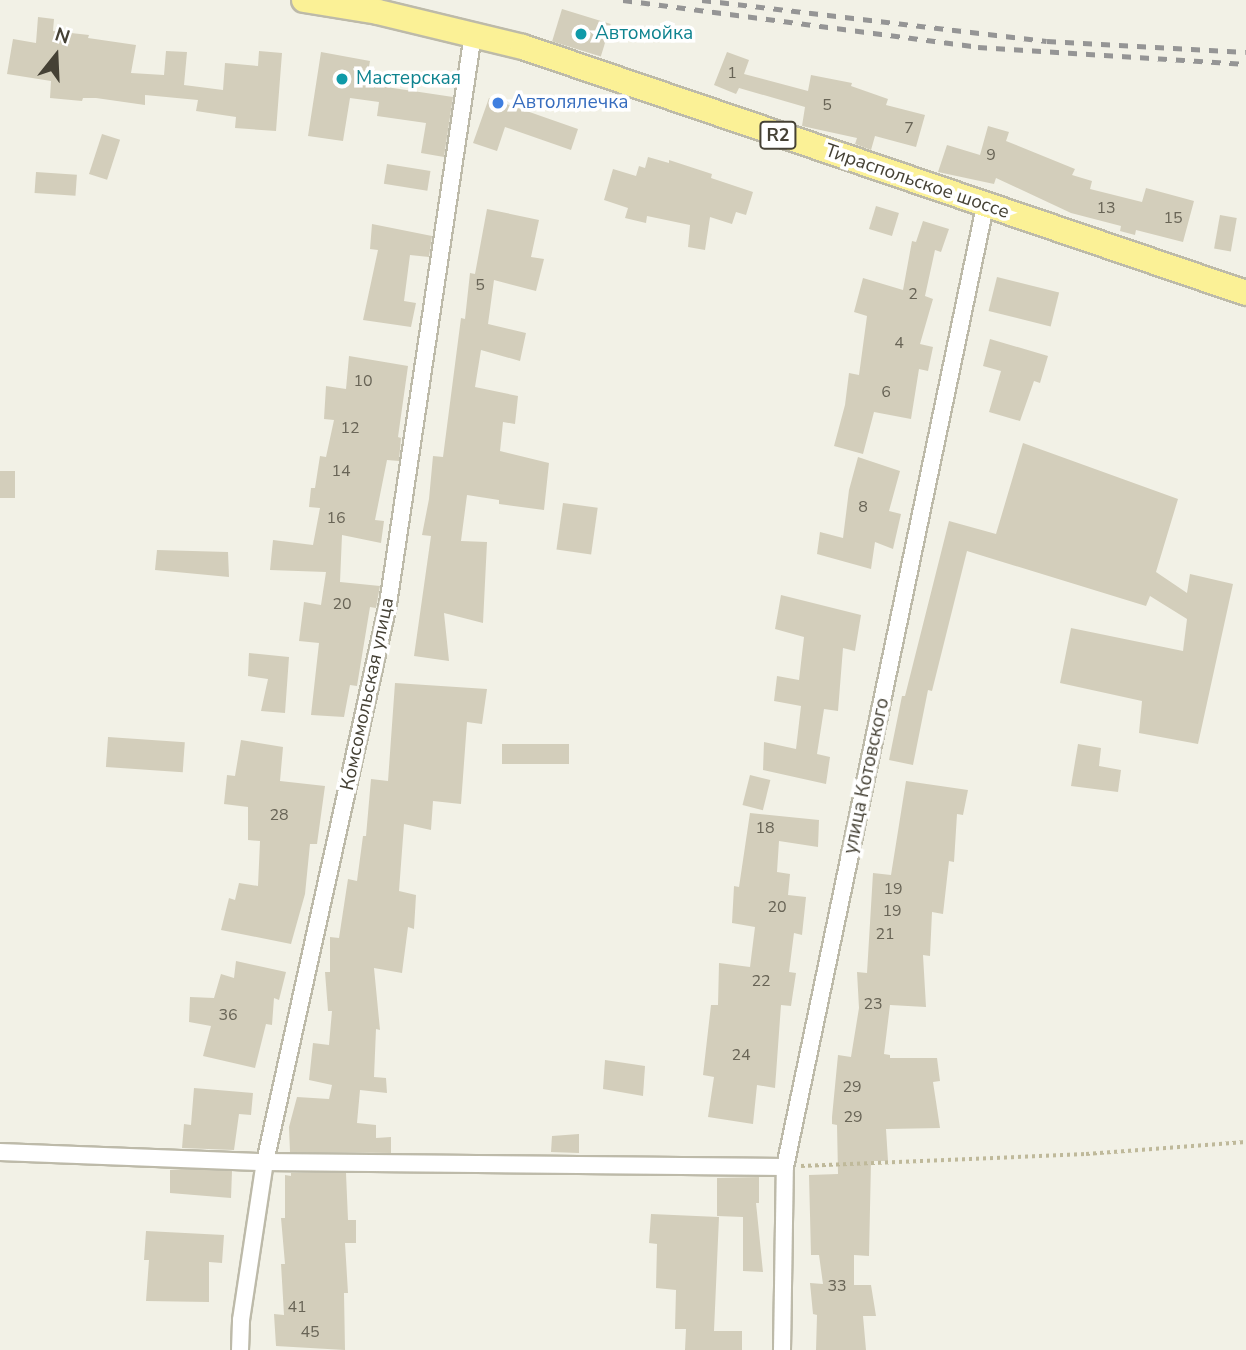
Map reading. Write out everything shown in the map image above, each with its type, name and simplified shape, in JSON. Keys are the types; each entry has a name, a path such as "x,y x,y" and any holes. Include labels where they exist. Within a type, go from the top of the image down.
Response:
{"main road":[{"name":"Тираспольское шоссе","path":"304,0 378,12 523,47 1246,293"}],"street":[{"name":"Комсомольская улица","path":"240,1350 241,1320 265,1162 388,604 473,34"},
{"name":"улица Котовского","path":"782,1350 785,1167 985,206"},
{"path":"0,1152 265,1162 785,1167"}],"path":[{"path":"785,1167 1086,1154 1246,1142"}],"building":[{"name":"Автомойка","path":"562,9 611,24 601,56 552,42"},
{"path":"38,17 54,19 53,31 136,45 131,73 164,75 166,51 187,52 184,85 223,90 225,63 258,66 259,51 282,53 276,131 235,128 236,117 196,111 198,100 145,95 145,105 96,98 83,98 82,101 50,98 51,81 7,74 13,39 36,43"},
{"path":"321,52 370,61 366,84 453,97 444,157 421,153 426,123 377,116 379,102 350,98 343,141 308,136"},
{"path":"727,52 749,60 744,74 808,91 811,75 852,83 851,86 888,99 886,105 925,115 916,147 875,136 871,150 855,144 857,138 802,126 805,107 739,88 736,94 714,85"},
{"path":"489,98 578,129 571,150 505,127 497,151 473,143"},
{"path":"988,126 1009,132 1006,141 1075,169 1072,175 1092,181 1090,189 1142,202 1146,188 1194,201 1183,242 1136,230 1135,235 1120,231 1121,226 1071,213 996,178 994,184 938,172 947,145 980,155"},
{"path":"102,134 120,140 107,180 89,174"},
{"path":"648,157 669,163 669,160 712,174 711,178 753,192 746,215 736,212 732,224 710,217 705,250 688,247 690,225 647,216 646,223 625,218 628,208 604,200 613,169 636,176 639,166 645,168"},
{"path":"387,164 430,171 427,191 384,184"},
{"path":"36,172 77,175 75,196 35,193"},
{"path":"876,206 899,213 892,236 869,229"},
{"path":"487,209 539,220 531,257 544,259 536,291 494,280 488,324 526,333 520,361 481,350 475,387 518,396 515,424 503,422 500,451 549,463 544,510 499,504 499,500 467,495 461,541 487,542 483,623 444,613 449,661 414,656 431,536 422,535 433,456 443,457 461,318 465,319 470,273 475,274"},
{"path":"1220,215 1237,218 1231,251 1214,248"},
{"path":"923,221 949,229 941,252 935,250 925,296 933,299 920,344 933,347 928,371 919,369 911,419 874,412 863,454 834,446 845,405 849,373 859,375 867,316 854,312 863,278 903,290 912,241 916,242"},
{"path":"372,224 432,236 429,257 410,255 404,301 416,303 411,327 363,320 378,250 370,249"},
{"path":"997,277 1059,292 1051,326 989,311"},
{"path":"990,339 1048,356 1040,383 1034,381 1020,421 989,412 1001,371 983,366"},
{"path":"349,356 408,366 398,437 401,438 399,461 387,460 375,520 384,521 381,543 342,535 340,582 380,586 376,608 370,607 357,686 350,685 344,717 311,715 319,643 299,641 304,602 321,605 326,572 270,570 273,540 313,545 320,508 309,507 311,488 315,488 320,456 326,457 334,420 324,419 326,386 346,389"},
{"path":"1023,443 1178,499 1156,572 1187,593 1190,574 1233,584 1198,744 1139,733 1142,701 1060,683 1071,628 1183,651 1187,619 1150,596 1146,606 967,551 932,691 928,690 913,765 889,760 902,696 905,696 949,521 996,534"},
{"path":"858,457 900,471 889,511 901,514 893,549 875,542 871,569 817,554 820,532 843,538 849,490"},
{"path":"0,471 15,471 15,498 0,498"},
{"path":"563,503 598,508 591,554 556,550"},
{"path":"157,550 228,552 229,577 155,570"},
{"path":"781,595 861,615 855,651 843,648 838,711 824,709 817,754 830,757 826,784 763,770 764,742 796,749 801,706 774,701 777,676 799,680 804,637 775,629"},
{"path":"249,653 289,657 285,713 261,711 268,679 248,676"},
{"path":"395,683 487,689 482,724 467,722 461,804 433,801 431,830 404,824 399,891 416,895 414,929 408,927 402,973 374,968 380,1030 376,1029 374,1077 386,1078 387,1093 360,1090 357,1123 376,1125 376,1138 391,1137 391,1153 290,1152 289,1127 297,1097 329,1099 332,1085 309,1080 313,1043 329,1045 332,1011 328,1011 325,972 330,972 330,937 339,938 348,879 357,881 363,836 366,836 371,779 388,781"},
{"path":"108,737 185,742 183,772 106,767"},
{"path":"241,740 283,747 280,781 325,786 317,844 310,844 305,894 291,944 221,930 229,898 235,900 239,883 258,886 260,841 248,840 248,807 224,804 227,775 235,776"},
{"path":"502,744 569,744 569,764 502,764"},
{"path":"1078,744 1101,748 1099,766 1121,770 1118,792 1071,786"},
{"path":"750,775 770,780 763,810 743,805"},
{"path":"906,781 968,790 963,815 957,814 954,862 949,861 943,914 932,912 930,956 923,955 926,1007 890,1005 884,1054 890,1055 890,1058 937,1058 940,1081 933,1082 940,1128 886,1129 888,1161 871,1161 869,1256 854,1255 854,1285 871,1285 876,1316 863,1316 866,1350 816,1350 817,1315 813,1314 810,1283 823,1284 819,1255 811,1255 809,1175 838,1174 837,1125 832,1124 832,1117 838,1055 851,1057 859,1008 857,972 867,973 873,873 891,875"},
{"path":"750,813 819,820 818,847 779,841 777,872 790,874 788,895 806,897 802,935 794,933 789,972 796,973 791,1006 781,1005 775,1088 757,1085 753,1124 708,1117 714,1077 703,1075 711,1005 718,1005 719,963 750,967 755,927 732,923 734,886 739,887"},
{"path":"236,961 286,972 279,1000 274,998 272,1025 266,1024 255,1068 203,1056 211,1026 189,1022 190,997 214,998 221,974 234,978"},
{"path":"605,1060 645,1066 643,1096 603,1089"},
{"path":"194,1088 253,1093 251,1115 239,1114 234,1150 182,1148 184,1124 191,1125"},
{"path":"579,1134 579,1153 551,1152 552,1136"},
{"path":"170,1170 232,1171 231,1198 170,1193"},
{"path":"291,1173 346,1173 348,1220 356,1220 356,1243 345,1243 348,1293 344,1293 345,1350 276,1346 274,1314 284,1315 281,1264 285,1264 281,1218 285,1218 285,1175 291,1176"},
{"path":"759,1177 759,1203 756,1203 763,1272 743,1271 743,1217 717,1216 717,1178"},
{"path":"651,1214 719,1217 714,1331 742,1331 742,1350 685,1350 686,1329 675,1329 676,1290 656,1288 657,1244 649,1243"},
{"path":"146,1231 224,1235 222,1263 209,1262 209,1302 146,1301 149,1260 144,1260"}],"railway":[{"path":"623,0 978,47 1246,64"},
{"path":"702,0 1047,41 1246,52"}],"place":[{"name":"Автомойка","path":"581,34"},
{"name":"Мастерская","path":"342,79"},
{"name":"Автолялечка","path":"498,103"}]}
